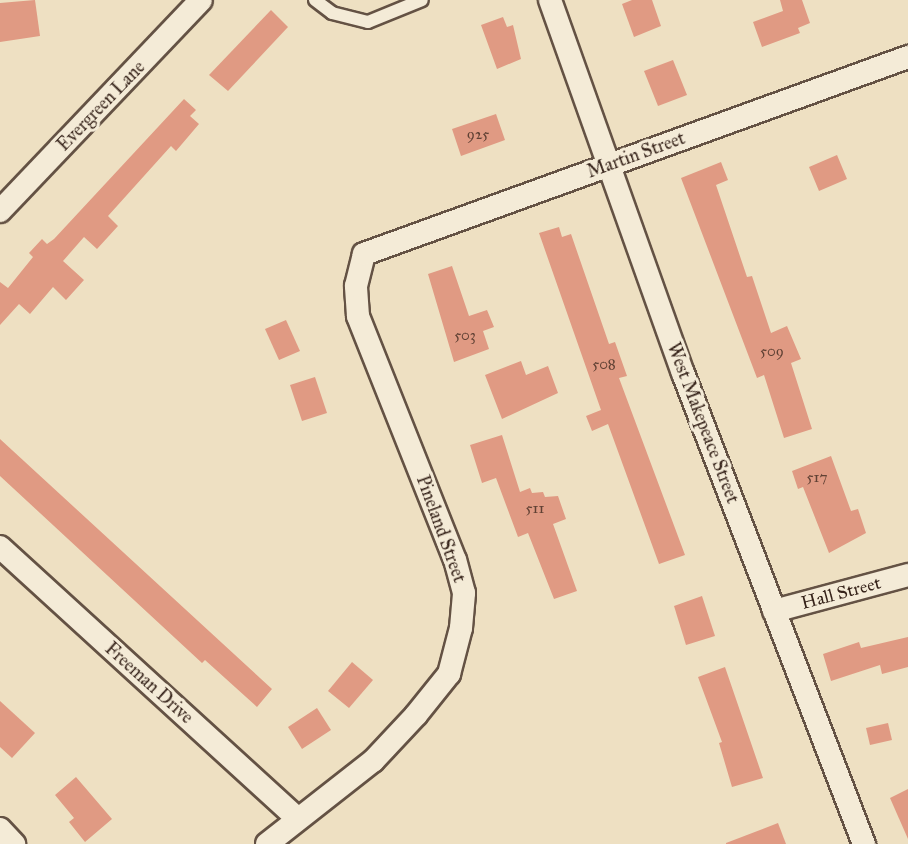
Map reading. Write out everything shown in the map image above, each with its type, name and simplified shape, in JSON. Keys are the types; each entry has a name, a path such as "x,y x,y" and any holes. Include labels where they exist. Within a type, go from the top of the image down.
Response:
{"street":[{"name":"Evergreen Lane","path":"0,211 201,0"},
{"name":"West Makepeace Street","path":"550,0 611,164 683,373 864,844"},
{"name":"Martin Street","path":"364,254 908,57"},
{"name":"Pineland Street","path":"267,844 373,761 416,715 448,674 461,628 464,592 455,560 358,316 356,286 364,254"},
{"name":"Freeman Drive","path":"0,547 298,819"},
{"name":"Hall Street","path":"774,611 908,574"},
{"path":"0,829 14,844"}],"lane":[{"path":"315,0 332,14 368,22 422,0"}],"building":[{"path":"35,0 40,36 0,42 0,3"},
{"path":"632,0 652,0 661,26 634,37 622,4"},
{"path":"780,0 802,0 810,23 798,28 800,33 762,47 753,22 783,11"},
{"path":"271,10 288,27 228,91 209,75"},
{"path":"503,17 507,27 513,25 521,59 497,69 481,25"},
{"path":"673,60 687,95 658,106 644,71"},
{"path":"184,99 196,110 190,116 199,124 176,151 171,146 108,216 118,226 97,249 84,237 63,261 84,280 66,300 53,287 30,314 19,304 0,325 0,282 8,288 33,257 29,253 42,239 47,244 54,239"},
{"path":"496,114 505,140 461,156 452,129"},
{"path":"837,155 847,179 819,191 809,167"},
{"path":"721,162 728,180 716,185 747,277 752,276 771,333 787,326 801,359 791,363 812,429 784,438 764,375 757,378 681,178"},
{"path":"559,227 562,237 571,234 609,344 615,342 627,376 619,378 685,555 659,564 608,424 592,431 586,416 601,410 539,233"},
{"path":"452,266 469,316 487,310 494,327 483,331 489,349 454,362 428,274"},
{"path":"286,320 300,351 279,360 265,329"},
{"path":"521,361 526,375 548,366 558,393 502,419 485,375"},
{"path":"315,377 327,413 302,421 290,385"},
{"path":"502,435 520,492 530,488 532,493 543,492 545,497 558,496 566,519 553,524 577,591 554,599 528,533 518,537 496,478 482,483 470,445"},
{"path":"0,439 272,689 257,707 205,660 202,663 0,476"},
{"path":"831,456 851,511 858,509 866,533 829,553 803,487 798,489 792,471"},
{"path":"702,596 715,636 686,645 674,606"},
{"path":"908,637 908,667 882,674 880,665 831,681 823,654 859,642 861,648"},
{"path":"352,662 373,680 349,708 328,691"},
{"path":"725,667 763,778 732,787 719,743 722,742 698,677"},
{"path":"0,701 35,733 12,758 0,747"},
{"path":"317,708 331,730 302,749 288,727"},
{"path":"888,723 892,740 870,745 866,728"},
{"path":"76,777 112,819 85,842 69,822 74,818 55,795"},
{"path":"908,789 908,839 890,798"},
{"path":"778,823 786,844 726,844 726,843"}]}
